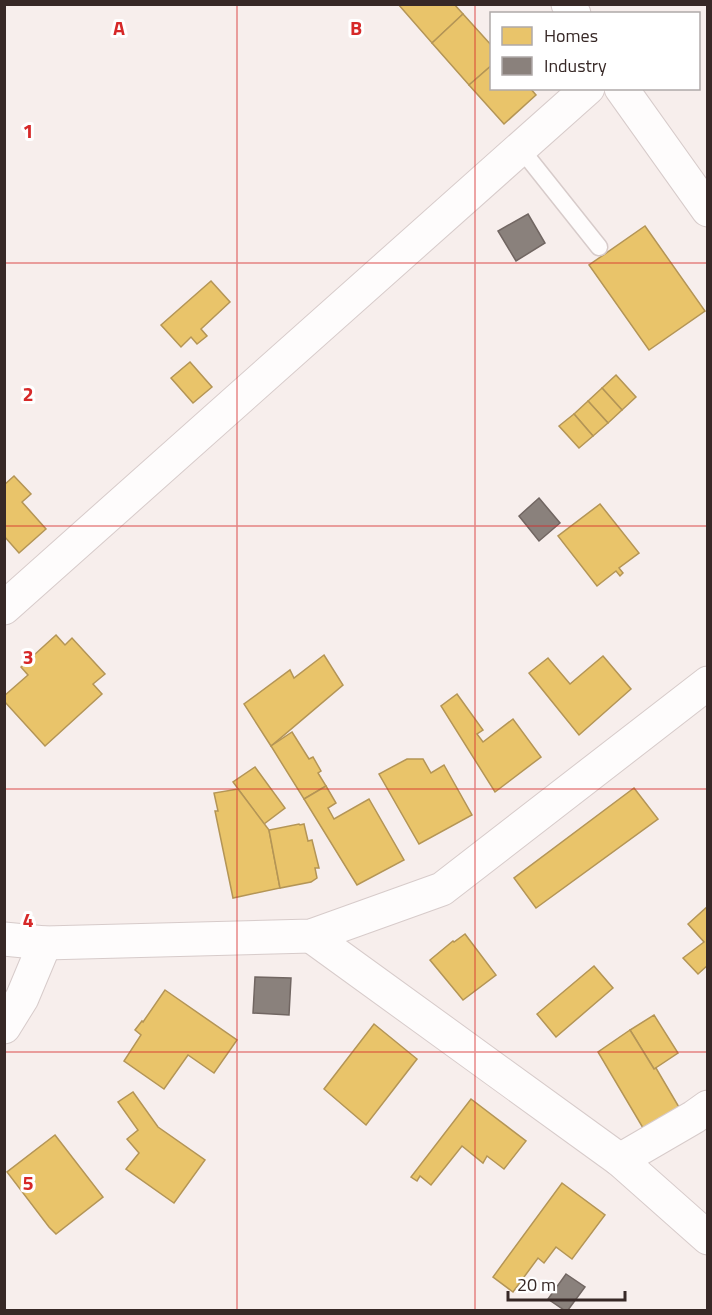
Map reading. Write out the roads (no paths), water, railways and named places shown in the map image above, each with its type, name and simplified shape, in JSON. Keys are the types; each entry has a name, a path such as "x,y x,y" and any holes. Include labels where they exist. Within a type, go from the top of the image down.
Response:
{"street":[{"path":"4,608 586,90"},
{"path":"622,90 708,210"},
{"path":"4,939 45,943 311,936 442,889 708,683"},
{"path":"311,936 620,1160 708,1238"},
{"path":"4,1027 22,999 45,943"},
{"path":"620,1160 694,1118 708,1107"}],"lane":[{"path":"520,149 599,247"}]}
